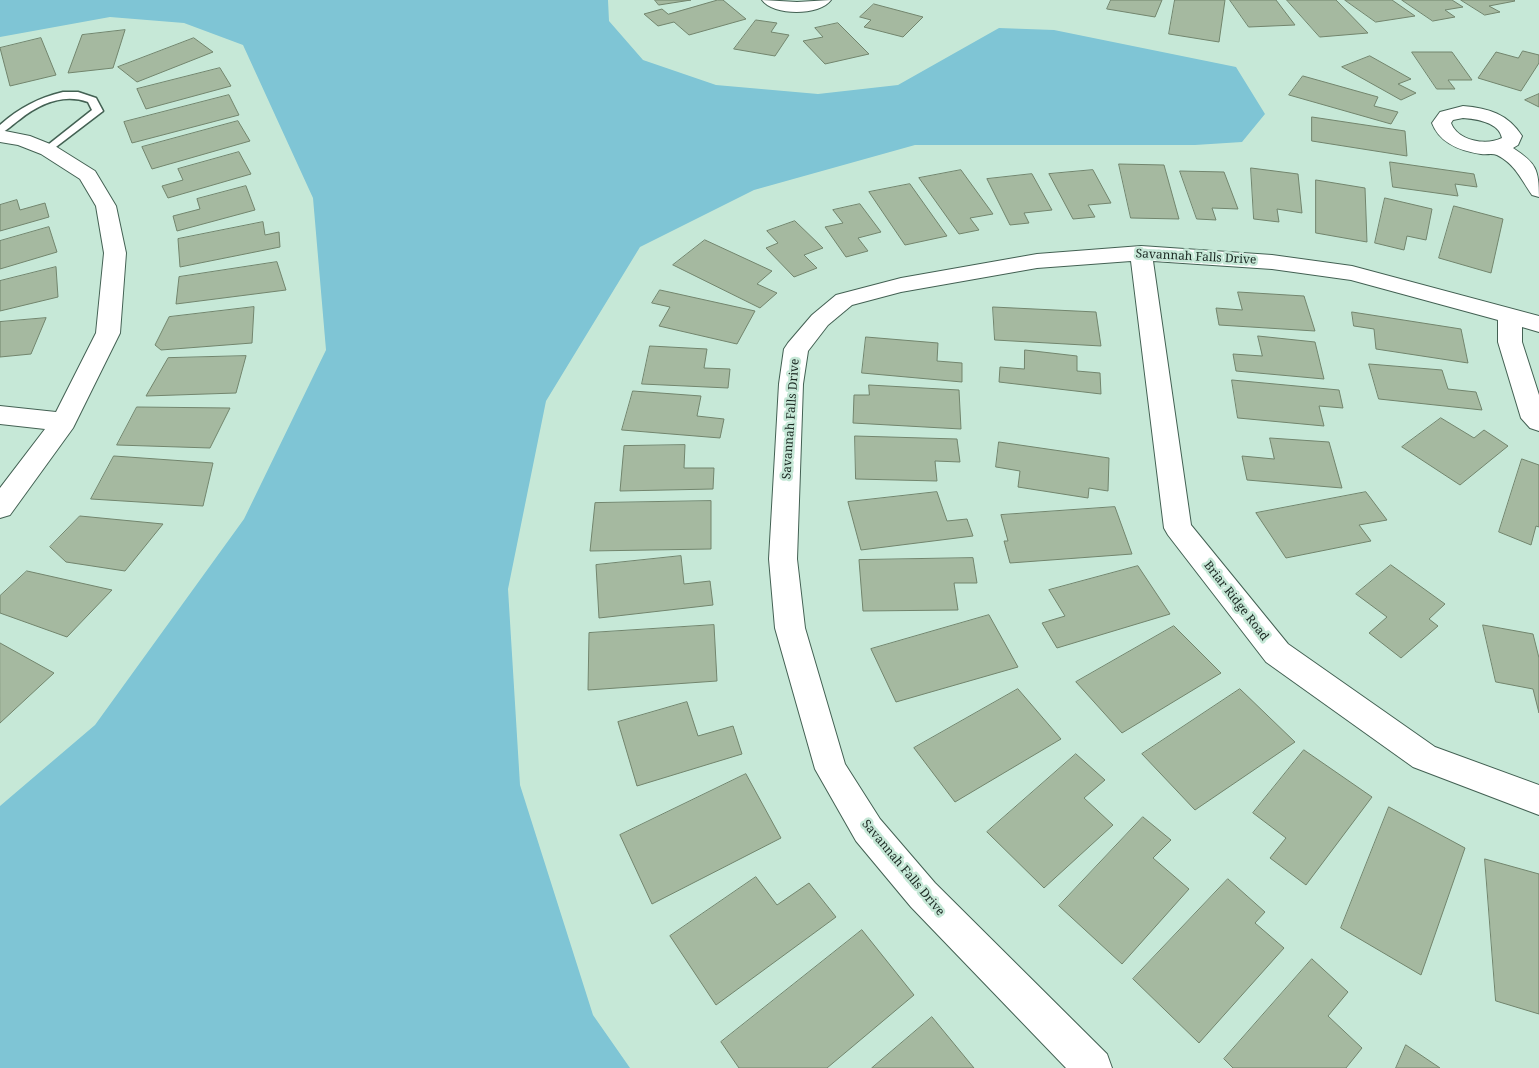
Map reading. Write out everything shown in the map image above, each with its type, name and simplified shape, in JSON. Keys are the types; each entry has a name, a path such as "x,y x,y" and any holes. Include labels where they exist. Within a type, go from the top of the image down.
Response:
{"street":[{"path":"770,0 795,7 815,5 823,0"},
{"path":"0,136 23,140 48,150 88,175 106,206 115,253 108,333 64,422 0,508"},
{"path":"1499,148 1522,163 1539,191"},
{"name":"Savannah Falls Drive","path":"1093,1068 923,895 868,830 831,769 790,628 784,568 791,384 796,349 820,320 844,300 901,285 1037,261 1141,253 1272,262 1352,273 1539,324"},
{"name":"Briar Ridge Road","path":"1141,253 1178,528 1277,653 1424,757 1539,800"},
{"path":"1510,316 1510,342 1534,418 1539,422"},
{"path":"0,415 64,422"}],"lane":[{"path":"0,130 19,113 50,98 72,95 92,100 98,111 48,150"}],"water":[{"path":"0,0 608,0 609,21 643,60 716,85 818,94 898,85 999,28 1054,30 1236,67 1265,114 1242,142 1195,145 915,145 754,190 640,247 546,401 508,589 520,785 593,1015 630,1068 0,1068 0,806 95,725 244,519 326,350 313,198 243,45 184,23 110,17 0,37"}],"building":[{"path":"655,0 691,0 659,5"},
{"path":"723,0 746,19 689,35 674,22 658,26 644,14 662,9 668,14"},
{"path":"1111,0 1162,0 1155,17 1107,9"},
{"path":"1175,0 1225,0 1219,42 1169,34"},
{"path":"1230,0 1276,0 1295,25 1249,27"},
{"path":"1287,0 1336,0 1368,33 1320,37"},
{"path":"1345,0 1392,0 1415,16 1376,22"},
{"path":"1402,0 1452,0 1463,7 1445,10 1455,17 1433,21"},
{"path":"1461,0 1515,1 1489,6 1500,12 1485,15"},
{"path":"874,4 923,17 903,37 864,27 871,20 860,17"},
{"path":"756,20 777,23 771,32 789,35 775,56 734,49"},
{"path":"838,23 869,54 825,64 803,41 823,37 815,28"},
{"path":"125,30 113,68 68,73 82,35"},
{"path":"41,38 56,75 10,86 0,48"},
{"path":"194,38 213,52 137,82 118,67"},
{"path":"1523,51 1539,55 1539,63 1521,91 1478,78 1496,52 1518,58"},
{"path":"1412,52 1452,52 1472,80 1448,80 1455,89 1437,89"},
{"path":"1370,56 1411,79 1398,84 1416,93 1401,100 1342,67"},
{"path":"220,68 231,86 146,109 137,89"},
{"path":"1303,76 1378,97 1374,106 1398,112 1391,124 1289,95"},
{"path":"1539,94 1539,107 1525,100"},
{"path":"229,95 239,115 132,143 124,122"},
{"path":"1312,117 1405,131 1407,156 1312,141"},
{"path":"238,121 250,141 152,169 142,147"},
{"path":"239,152 251,174 168,198 162,186 183,180 178,169"},
{"path":"1390,162 1474,174 1477,187 1455,184 1458,196 1393,187"},
{"path":"1119,164 1164,165 1179,219 1131,218"},
{"path":"1251,168 1298,174 1302,213 1277,209 1279,222 1254,219"},
{"path":"961,170 993,214 970,218 979,230 959,234 919,178"},
{"path":"1093,170 1111,203 1088,205 1095,217 1073,219 1049,174"},
{"path":"1180,171 1224,172 1238,209 1212,208 1216,220 1197,219"},
{"path":"1032,174 1052,210 1024,213 1029,223 1010,225 987,179"},
{"path":"1316,180 1365,188 1367,242 1316,233"},
{"path":"910,184 947,236 905,245 869,192"},
{"path":"246,186 255,210 177,231 173,216 200,209 197,199"},
{"path":"1385,198 1432,209 1426,240 1407,236 1404,250 1375,243"},
{"path":"17,200 20,210 45,203 49,217 0,231 0,205"},
{"path":"860,204 881,232 858,238 868,251 846,257 825,227 843,223 833,210"},
{"path":"1454,206 1503,219 1491,273 1439,258"},
{"path":"795,221 823,248 804,255 817,268 794,277 766,248 778,243 767,231"},
{"path":"263,222 265,235 279,232 280,247 180,267 178,239"},
{"path":"49,227 57,252 0,269 0,241"},
{"path":"705,240 772,271 757,284 777,293 760,308 673,265"},
{"path":"277,262 286,290 176,304 179,277"},
{"path":"56,267 58,297 0,311 0,281"},
{"path":"660,290 755,311 737,344 659,326 670,307 652,303"},
{"path":"1238,292 1304,296 1315,331 1219,325 1216,308 1242,310"},
{"path":"254,307 252,343 161,350 155,345 169,317"},
{"path":"993,307 1096,312 1101,346 995,340"},
{"path":"1352,312 1461,329 1468,363 1376,349 1374,329 1354,326"},
{"path":"46,318 31,354 0,357 0,322"},
{"path":"1258,336 1315,342 1324,379 1236,371 1233,354 1262,356"},
{"path":"866,337 938,343 937,361 962,363 962,382 862,373"},
{"path":"650,346 707,349 704,368 730,369 728,388 642,384"},
{"path":"1025,350 1077,356 1077,371 1100,373 1101,394 999,382 1000,367 1024,369"},
{"path":"246,356 236,393 146,396 168,358"},
{"path":"1369,364 1442,370 1448,389 1476,392 1482,410 1379,399"},
{"path":"1232,380 1339,390 1343,408 1319,406 1324,426 1238,418"},
{"path":"869,385 959,390 961,429 853,423 854,395 869,395"},
{"path":"633,391 701,396 697,416 724,419 720,438 622,430"},
{"path":"137,407 230,408 210,448 117,445"},
{"path":"1441,418 1474,438 1484,430 1508,446 1460,485 1402,447"},
{"path":"855,436 957,439 960,462 935,461 937,481 856,479"},
{"path":"1270,438 1329,442 1342,488 1247,480 1242,456 1274,459"},
{"path":"999,442 1109,458 1108,491 1089,488 1088,498 1018,487 1020,471 996,467"},
{"path":"685,445 684,468 714,468 713,489 620,491 624,446"},
{"path":"114,456 213,463 203,506 91,499"},
{"path":"1522,459 1539,465 1539,527 1536,526 1531,545 1499,532"},
{"path":"937,492 947,521 967,519 973,536 861,550 848,502"},
{"path":"1366,492 1387,520 1359,525 1371,541 1286,558 1256,513"},
{"path":"711,501 711,549 590,551 595,503"},
{"path":"1115,507 1132,554 1010,563 1004,541 1008,541 1001,515"},
{"path":"80,516 163,524 125,571 66,562 50,547"},
{"path":"681,556 684,584 710,581 713,605 599,618 596,565"},
{"path":"973,558 977,583 954,583 958,610 863,611 859,560"},
{"path":"1391,565 1445,604 1429,619 1438,626 1401,658 1369,633 1387,617 1356,594"},
{"path":"1138,566 1170,614 1057,648 1042,623 1065,616 1049,590"},
{"path":"27,571 112,590 67,637 0,613 0,596"},
{"path":"989,615 1018,667 896,702 871,649"},
{"path":"714,625 717,681 588,690 589,633"},
{"path":"1483,625 1533,634 1539,658 1539,713 1533,689 1496,682"},
{"path":"1174,626 1221,673 1122,733 1076,682"},
{"path":"0,643 54,673 0,723"},
{"path":"1018,689 1061,739 955,802 914,748"},
{"path":"1240,689 1295,742 1195,810 1142,754"},
{"path":"687,702 698,736 733,726 742,754 637,786 618,722"},
{"path":"1304,750 1372,797 1306,885 1270,858 1286,838 1253,813"},
{"path":"1076,754 1105,780 1084,798 1113,825 1044,888 987,832"},
{"path":"746,774 781,838 652,904 620,835"},
{"path":"1389,807 1465,848 1421,975 1341,928"},
{"path":"1143,817 1171,840 1153,858 1189,889 1122,964 1059,906"},
{"path":"1485,859 1539,874 1539,1014 1496,1001"},
{"path":"756,877 777,905 809,883 836,917 716,1005 670,936"},
{"path":"1228,879 1265,912 1255,923 1284,948 1199,1043 1133,979"},
{"path":"862,930 914,995 827,1068 739,1068 721,1042"},
{"path":"1312,959 1348,992 1328,1016 1362,1048 1346,1068 1233,1068 1224,1059"},
{"path":"932,1017 974,1068 872,1068"},
{"path":"1406,1045 1440,1068 1396,1068"}]}
